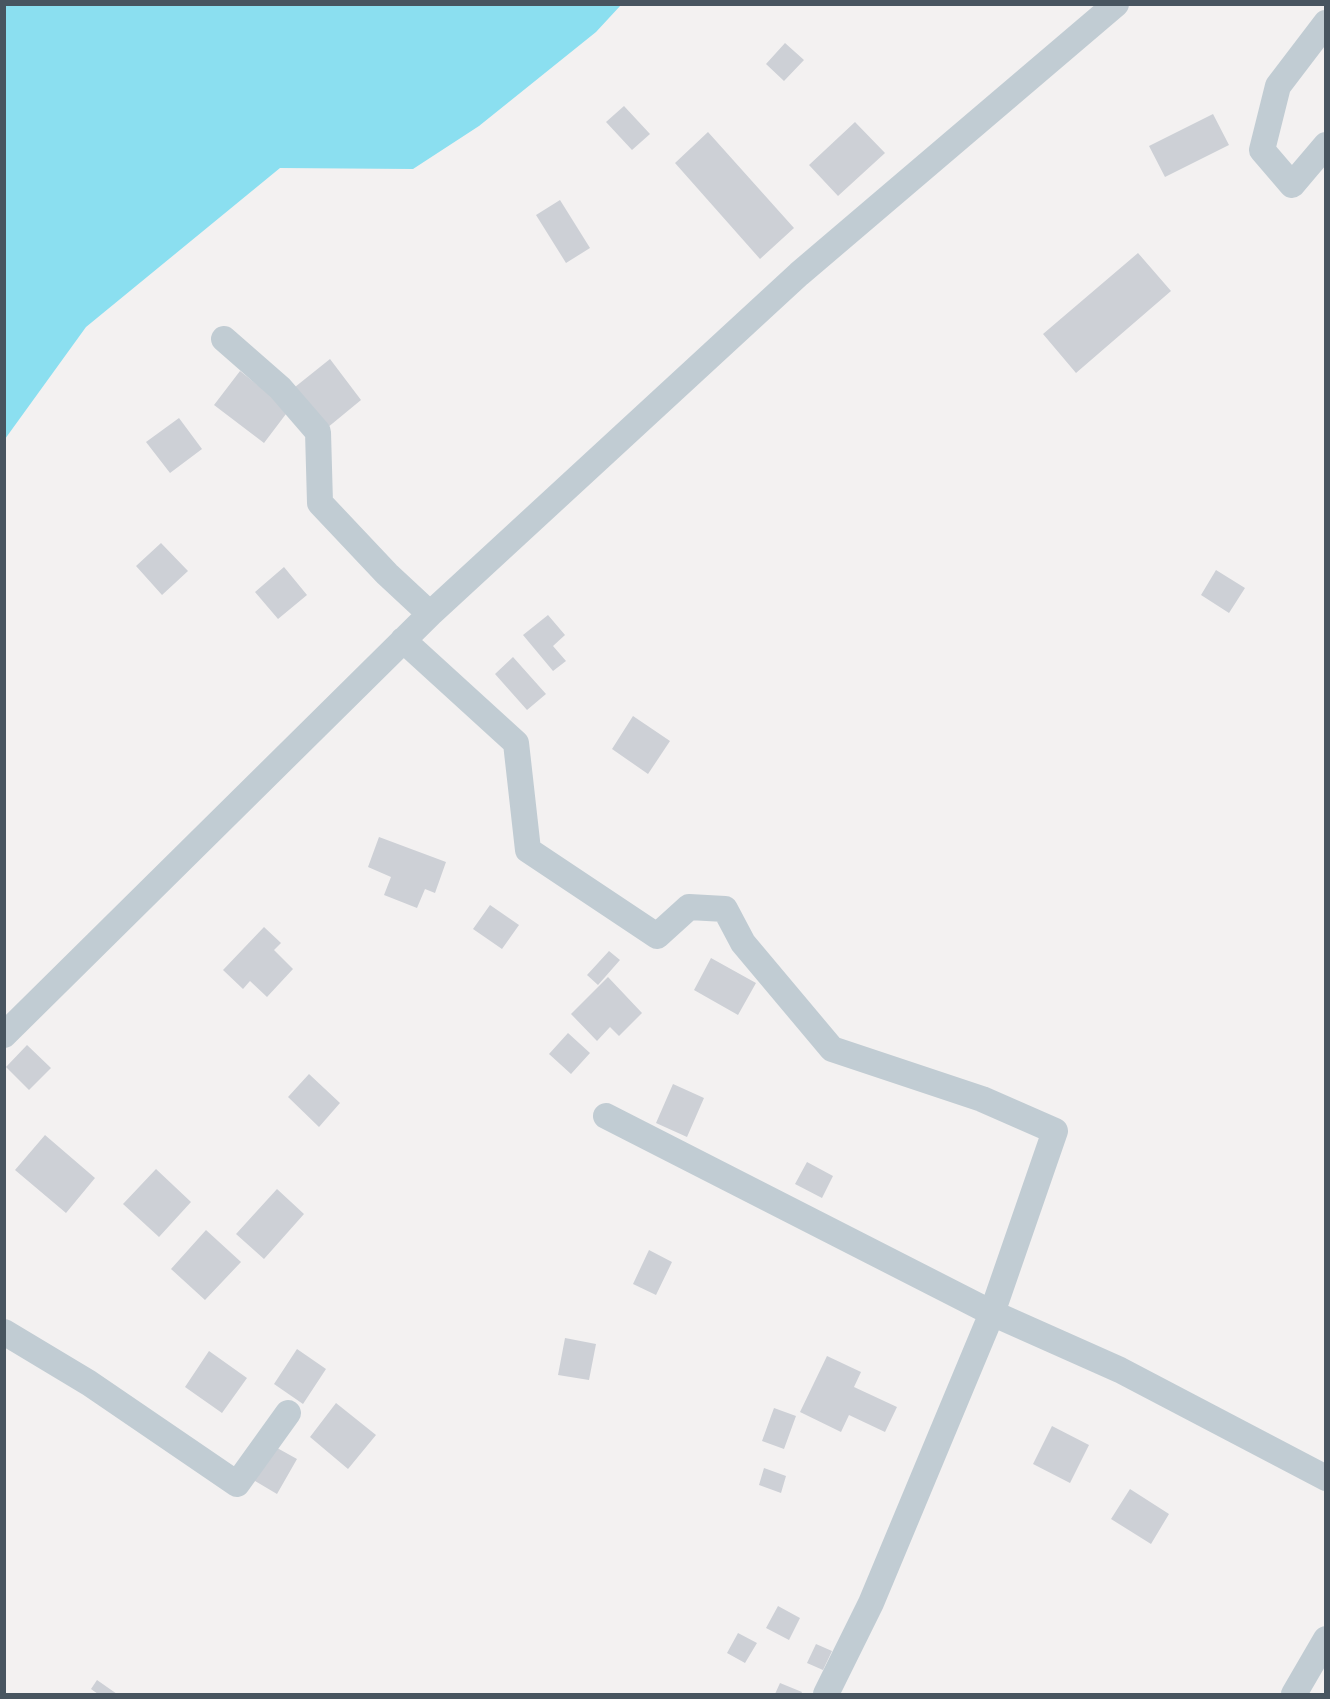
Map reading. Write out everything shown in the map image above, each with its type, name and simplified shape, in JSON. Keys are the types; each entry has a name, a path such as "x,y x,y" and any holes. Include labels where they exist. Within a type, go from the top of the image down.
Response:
{"street":[{"path":"4,1035 430,614 799,274 1116,4"},
{"path":"1326,23 1278,86 1262,150 1292,184 1326,145"},
{"path":"224,339 280,388 318,432 320,502 387,574 430,614"},
{"path":"403,640 516,743 528,850 657,936 689,907 725,909 743,943 832,1049 982,1100 1055,1131 992,1313 871,1603 826,1695"},
{"path":"606,1116 992,1313 1120,1370 1326,1478"},
{"path":"4,1332 89,1383 237,1484 288,1413"},
{"path":"1294,1695 1326,1639"}],"water":[{"path":"5,4 621,5 596,32 479,126 413,169 280,168 86,327 5,439"}],"building":[{"path":"785,43 804,60 784,81 766,64"},
{"path":"624,106 650,134 632,150 606,122"},
{"path":"1213,114 1229,145 1165,177 1149,146"},
{"path":"855,122 885,153 838,196 809,165"},
{"path":"708,132 794,228 760,259 675,163"},
{"path":"560,200 590,248 566,263 536,215"},
{"path":"1138,253 1171,291 1076,373 1043,334"},
{"path":"330,359 361,400 327,428 295,387"},
{"path":"240,371 289,410 264,443 214,405"},
{"path":"179,418 202,449 170,473 146,442"},
{"path":"161,543 188,571 162,595 136,566"},
{"path":"284,567 307,595 278,619 255,592"},
{"path":"1216,570 1245,588 1229,613 1201,595"},
{"path":"548,615 565,635 553,646 566,661 553,671 523,635"},
{"path":"513,657 546,694 527,710 495,674"},
{"path":"633,716 670,741 648,774 612,749"},
{"path":"379,837 446,862 435,893 425,889 417,908 384,895 391,877 368,867"},
{"path":"490,905 519,925 502,949 473,929"},
{"path":"264,927 281,943 274,950 293,969 267,997 250,981 243,989 223,970"},
{"path":"609,951 620,960 598,985 587,975"},
{"path":"711,958 756,983 738,1015 694,990"},
{"path":"608,977 642,1013 619,1036 610,1027 597,1041 571,1014"},
{"path":"568,1033 590,1053 571,1074 549,1054"},
{"path":"27,1045 51,1068 29,1090 6,1067"},
{"path":"309,1074 340,1103 319,1127 288,1097"},
{"path":"673,1084 704,1098 687,1137 656,1123"},
{"path":"45,1135 95,1178 66,1213 15,1170"},
{"path":"807,1162 833,1176 822,1198 795,1184"},
{"path":"156,1169 191,1202 159,1237 123,1204"},
{"path":"277,1189 304,1214 264,1259 236,1234"},
{"path":"206,1230 241,1262 205,1300 171,1269"},
{"path":"649,1250 672,1262 656,1295 633,1284"},
{"path":"565,1338 596,1344 589,1380 558,1375"},
{"path":"297,1349 326,1369 303,1404 274,1384"},
{"path":"209,1351 247,1378 222,1413 185,1387"},
{"path":"827,1356 861,1372 854,1387 897,1407 885,1432 849,1415 841,1432 800,1412"},
{"path":"336,1403 376,1435 348,1469 310,1437"},
{"path":"774,1408 796,1416 784,1449 762,1441"},
{"path":"1052,1426 1089,1445 1070,1483 1033,1464"},
{"path":"270,1444 297,1459 277,1494 250,1478"},
{"path":"764,1468 786,1476 781,1493 759,1485"},
{"path":"1130,1489 1169,1514 1151,1544 1111,1519"},
{"path":"778,1606 800,1618 789,1640 766,1628"},
{"path":"738,1633 757,1643 745,1663 727,1653"},
{"path":"816,1644 832,1651 823,1670 807,1663"},
{"path":"97,1680 117,1694 98,1694 91,1689"},
{"path":"780,1683 802,1692 801,1694 775,1694"}]}
